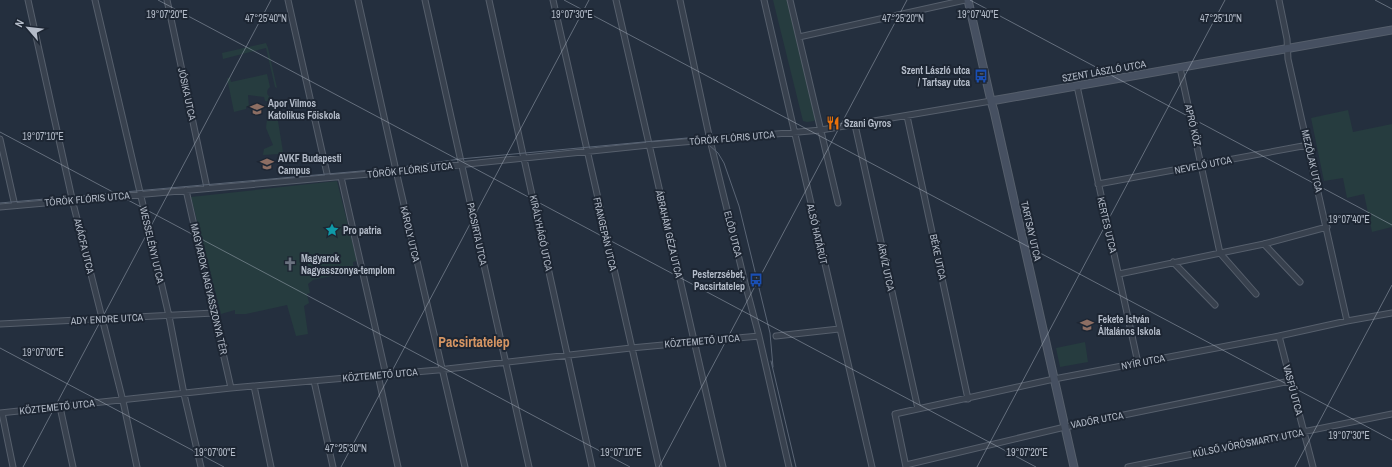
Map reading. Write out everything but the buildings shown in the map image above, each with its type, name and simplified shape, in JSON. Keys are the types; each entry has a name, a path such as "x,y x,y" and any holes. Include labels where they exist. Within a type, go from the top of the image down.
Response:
{"street":[{"name":"AKÁCFA UTCA","path":"28,0 72,201 123,401 137,467"},
{"name":"WESSELÉNYI UTCA","path":"95,0 169,316 200,467"},
{"name":"JÓSIKA UTCA","path":"167,0 207,188"},
{"path":"288,0 328,178"},
{"name":"KÁROLY UTCA","path":"358,0 465,467"},
{"name":"PACSIRTA UTCA","path":"425,0 529,467"},
{"name":"KIRÁLYHÁGÓ UTCA","path":"489,0 592,467"},
{"name":"FRANGEPÁN UTCA","path":"553,0 659,467"},
{"name":"ÁBRAHÁM GÉZA UTCA","path":"616,0 723,467"},
{"name":"ELŐD UTCA","path":"680,0 710,140 759,336 789,467"},
{"name":"ALSÓ HATÁRÚT","path":"764,0 872,467"},
{"path":"790,0 838,203"},
{"path":"799,37 966,0"},
{"name":"TARTSAY UTCA","path":"966,0 994,111 1074,467"},
{"name":"MEZŐLAK UTCA","path":"1279,0 1287,39 1288,59 1347,321"},
{"name":"SZENT LÁSZLÓ UTCA","path":"820,130 1392,30"},
{"name":"APRÓ KÖZ","path":"1180,68 1220,253"},
{"name":"KERTES UTCA","path":"1077,86 1138,363"},
{"name":"BÉKE UTCA","path":"907,116 968,399"},
{"name":"ÁRVÍZ UTCA","path":"855,125 918,409"},
{"name":"TÖRÖK FLÓRIS UTCA","path":"0,207 328,178 587,151 820,130"},
{"path":"0,139 15,206"},
{"name":"NEVELŐ UTCA","path":"1098,184 1308,145"},
{"path":"342,176 386,375"},
{"name":"MAGYAROK NAGYASSZONYA TÉR","path":"186,190 231,388"},
{"path":"1119,274 1264,244 1327,227"},
{"path":"1264,244 1300,282"},
{"path":"1220,253 1256,294"},
{"path":"1173,262 1215,305"},
{"name":"ADY ENDRE UTCA","path":"0,324 214,313"},
{"name":"NYÍR UTCA","path":"906,466 895,414 1054,379 1279,336 1347,321 1392,314"},
{"path":"776,336 839,329"},
{"name":"KÖZTEMETŐ UTCA","path":"1,413 123,401 231,388 386,375 631,348 759,336"},
{"name":"VASFŰ UTCA","path":"1279,336 1313,467"},
{"path":"378,375 398,467"},
{"path":"314,381 333,467"},
{"name":"VADŐR UTCA","path":"906,466 1065,427 1290,381"},
{"path":"254,386 271,467"},
{"path":"60,407 73,467"},
{"path":"1,413 13,467"},
{"name":"KÜLSŐ VÖRÖSMARTY UTCA","path":"1128,467 1392,414"}],"green space":[{"path":"773,0 789,0 817,118 814,121 803,121"},
{"path":"266,43 277,88 275,87 266,48 223,59 222,53"},
{"path":"267,74 270,87 267,94 273,98 273,102 265,101 264,97 248,95 249,107 234,112 227,78 230,78 231,82"},
{"path":"264,105 276,109 285,164 283,160 280,159 279,154 263,155 264,149 273,145 266,128 267,119 273,112 264,107"},
{"path":"1348,110 1353,132 1392,124 1392,227 1372,232 1364,194 1347,198 1343,178 1324,181 1311,118"},
{"path":"337,181 357,261 353,262 354,271 313,280 308,284 310,293 307,294 309,303 304,306 308,334 296,336 287,305 246,314 235,314 235,310 221,314 191,197"},
{"path":"1085,342 1088,362 1060,367 1056,348"}],"tram line":[{"path":"0,203 395,168 460,159 687,138 699,139 718,153 724,163 739,206 770,333 773,367"},
{"path":"771,361 796,467"}],"place":[{"name":"Szent László utca / Tartsay utca","path":"981,76"},
{"name":"Apor Vilmos Katolikus Főiskola","path":"257,109"},
{"name":"Szani Gyros","path":"833,123"},
{"name":"AVKF Budapesti Campus","path":"267,164"},
{"name":"Pro patria","path":"332,230"},
{"name":"Magyarok Nagyasszonya-templom","path":"290,264"},
{"name":"Pesterzsébet, Pacsirtatelep","path":"756,280"},
{"name":"Fekete István Általános Iskola","path":"1087,325"}],"district":[{"name":"Pacsirtatelep","path":"474,342"}]}
